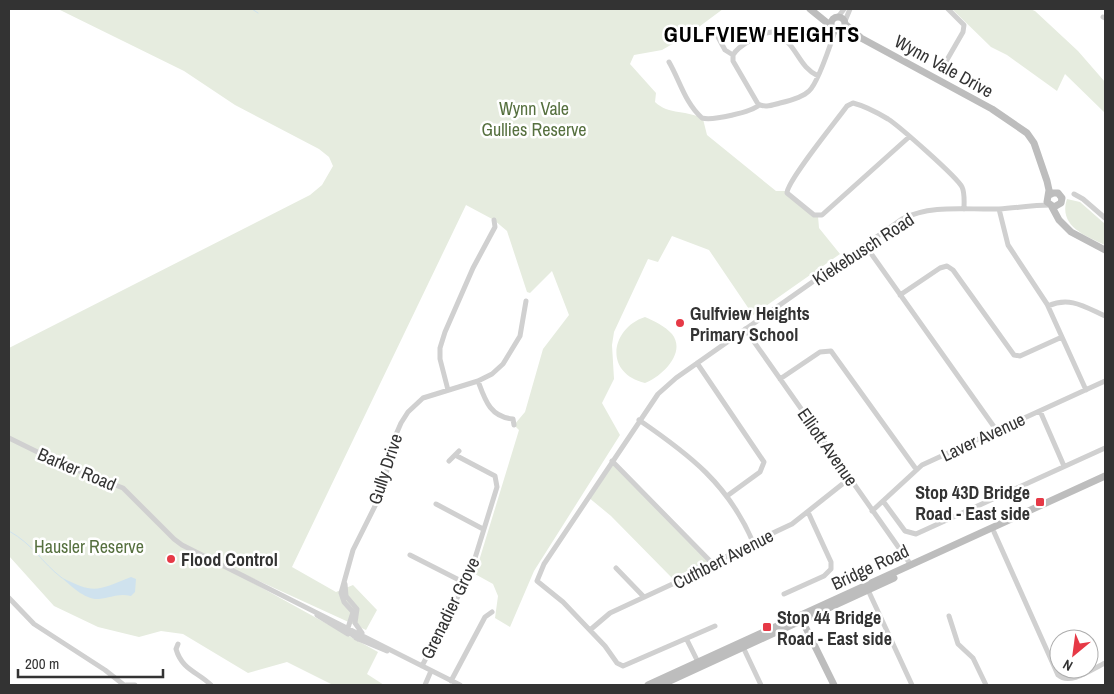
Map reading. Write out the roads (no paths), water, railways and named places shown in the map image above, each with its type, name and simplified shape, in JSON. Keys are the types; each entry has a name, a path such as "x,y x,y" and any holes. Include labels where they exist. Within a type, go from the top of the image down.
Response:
{"main road":[{"name":"Wynn Vale Drive","path":"812,10 1022,125 1037,139 1057,193 1062,198 1061,203"},
{"name":"Wynn Vale Drive","path":"1012,121 1030,136 1034,143 1047,181 1049,201 1059,220 1079,238 1105,250"},
{"path":"1049,201 1057,193"},
{"path":"1049,201 1061,203 1060,214 1068,229"},
{"name":"Bridge Road","path":"660,685 1105,476"},
{"name":"Bridge Road","path":"992,530 1105,481"},
{"path":"802,618 834,685"},
{"name":"Bridge Road","path":"648,685 668,681 698,662 742,645"}],"street":[{"path":"669,62 678,78 680,90 702,118 710,119 752,110 759,105 767,106 786,102 806,94 812,87 844,9"},
{"path":"839,25 850,9"},
{"path":"944,65 963,32 964,25 948,9"},
{"path":"732,55 736,50 765,33 774,32 792,45 806,69 818,76"},
{"path":"718,37 725,50 732,55 733,61 759,105"},
{"path":"909,137 822,215 814,215 787,193 788,187 807,160 851,103 890,120 909,137 961,184 964,192 964,209"},
{"path":"1074,194 1083,199 1105,218"},
{"name":"Kiekebusch Road","path":"590,630 563,602 538,583 538,575 639,420 666,386 913,213 937,209 999,209 1049,201"},
{"path":"999,209 1008,245 1048,306 1086,390"},
{"path":"448,390 440,359 440,348 473,268 498,226 494,220"},
{"path":"865,245 996,431"},
{"path":"900,295 940,268 947,266 953,270 1014,355 1020,356 1062,337"},
{"name":"Gully Drive","path":"347,627 353,616 351,608 342,599 341,593 353,550 379,498 385,481 394,434 408,412 416,404 434,393 478,381 492,374 511,353 520,336 526,300"},
{"path":"1048,306 1060,301 1072,301 1105,316"},
{"name":"Elliott Avenue","path":"746,329 913,567"},
{"path":"780,379 820,352 831,351 916,469"},
{"path":"697,363 764,462 760,472 726,496"},
{"path":"478,381 490,408 497,414 513,419 514,425"},
{"name":"Laver Avenue","path":"872,511 916,469 1105,381"},
{"path":"1040,411 1064,466"},
{"path":"639,420 682,450 726,496 739,511 753,542"},
{"name":"Barker Road","path":"9,438 66,466 123,488 174,540 460,685"},
{"path":"883,501 905,531 916,534 1105,448"},
{"name":"Grenadier Grove","path":"422,666 465,583 476,555 497,479 458,453 449,461"},
{"path":"612,461 714,565"},
{"name":"Cuthbert Avenue","path":"590,630 610,613 714,565 753,542 786,527 850,478"},
{"path":"436,504 483,529"},
{"path":"784,594 824,576 830,569 831,562 808,512"},
{"path":"992,530 1058,675 1063,679 1070,679 1105,663"},
{"path":"410,555 465,583"},
{"path":"616,568 644,597"},
{"path":"345,581 346,596 357,609 357,628 366,637"},
{"path":"867,588 912,685"},
{"path":"9,598 34,624 106,670 125,685 135,685"},
{"name":"Barker Road","path":"292,600 358,639 422,666"},
{"path":"451,681 485,616 492,612"},
{"path":"949,616 958,644 973,658 986,685"},
{"path":"590,630 617,663 623,666 687,640 715,626"},
{"path":"347,627 347,631 358,639"},
{"path":"687,640 698,662"},
{"path":"178,644 176,649 188,671 212,685"},
{"path":"742,645 761,685"},
{"path":"425,685 431,671"}],"water":[{"path":"61,577 72,583 96,589 131,577 136,579 135,592 131,596 122,595 94,599 78,592"}],"waterway":[{"path":"252,9 258,13"},
{"path":"9,531 25,542 62,578"}],"place":[{"name":"Gulfview Heights Primary School","path":"680,323"},
{"name":"Stop 43D Bridge Road - East side","path":"1040,502"},
{"name":"Flood Control","path":"171,559"},
{"name":"Stop 44 Bridge Road - East side","path":"767,627"}],"district":[{"name":"GULFVIEW HEIGHTS","path":"762,34"}],"park label":[{"name":"Wynn Vale Gullies Reserve","path":"534,118"},
{"name":"Hausler Reserve","path":"89,546"}]}
